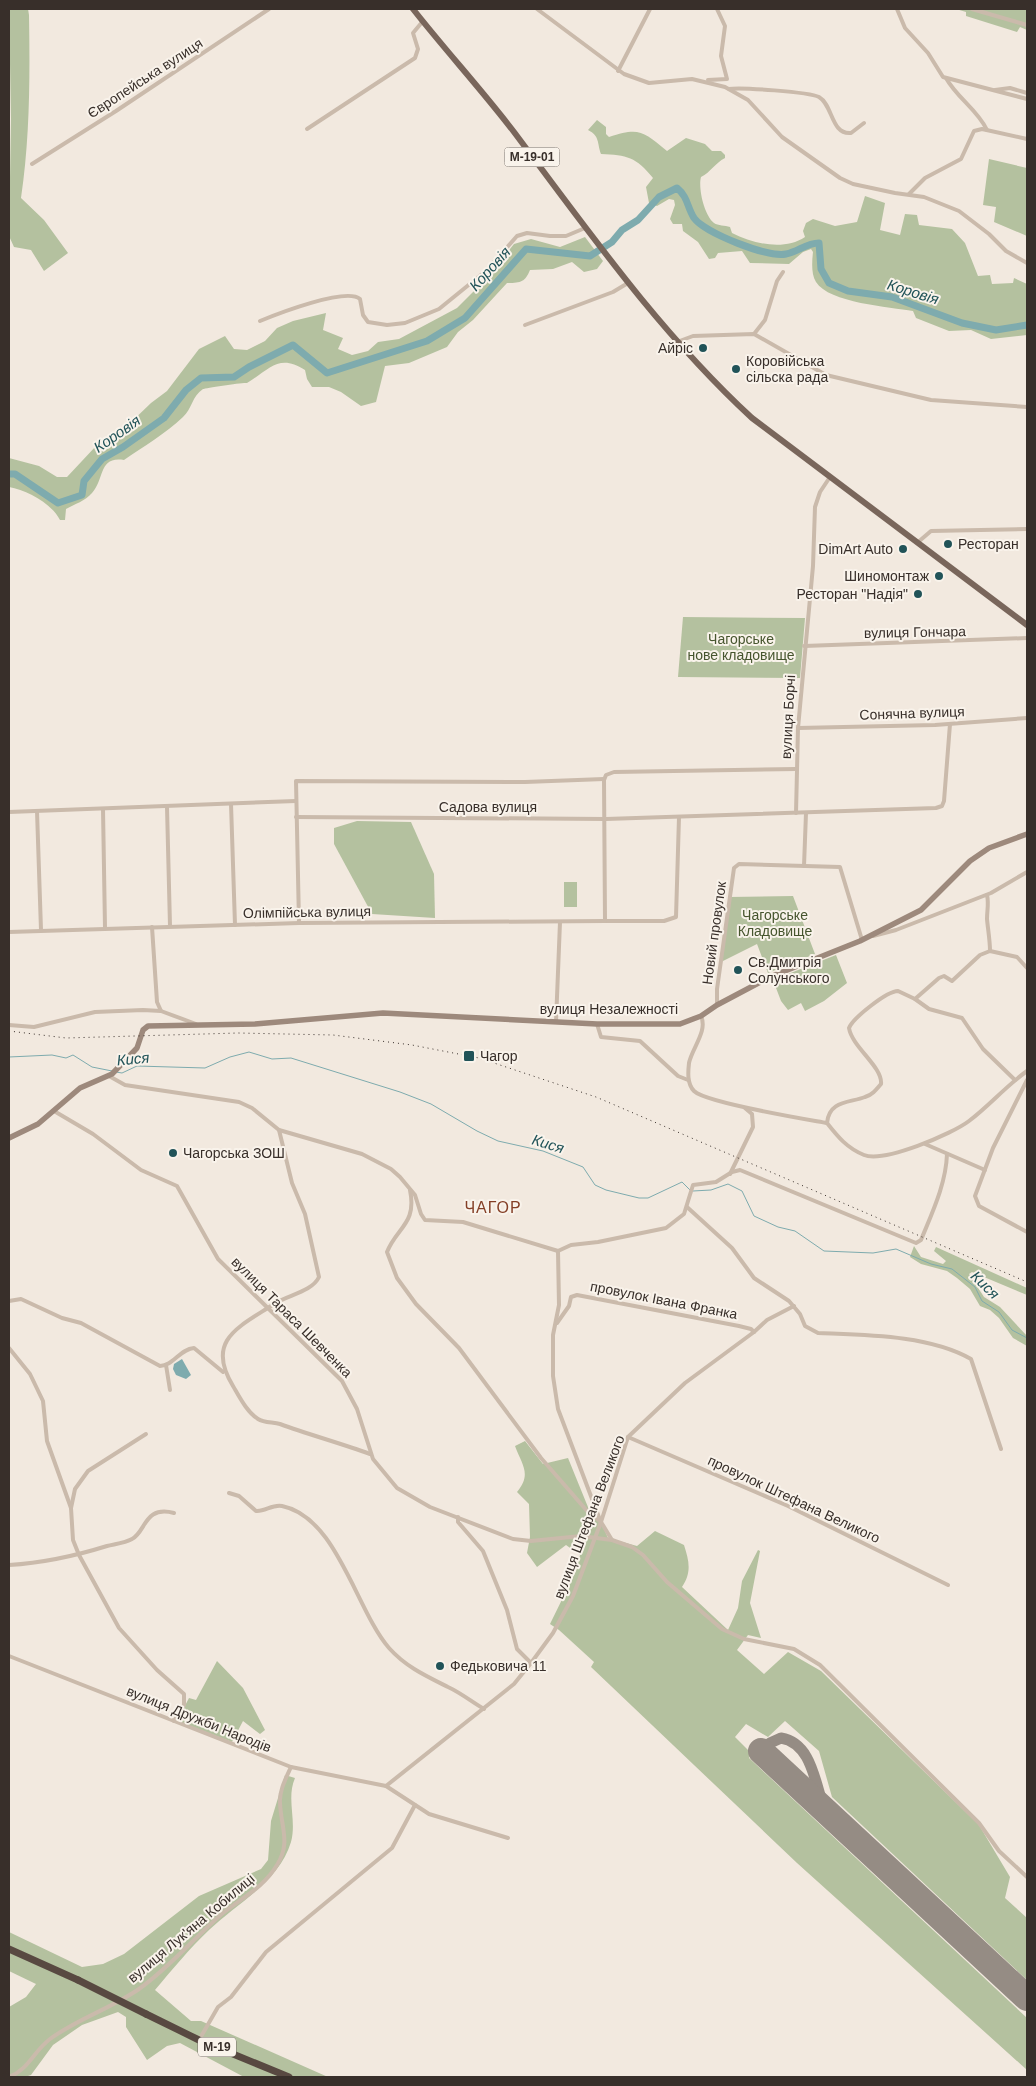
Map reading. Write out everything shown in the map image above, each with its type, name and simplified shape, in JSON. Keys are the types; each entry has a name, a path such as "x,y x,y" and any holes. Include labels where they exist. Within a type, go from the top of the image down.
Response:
{"highway":[{"name":"М-19","path":"9,1949 78,1980 200,2040 289,2077"}],"main road":[{"name":"М-19-01","path":"413,9 492,105 610,261 677,342 721,389 752,418 1027,625"}],"street":[{"name":"Європейська вулиця","path":"32,164 270,9"},
{"path":"536,9 618,71 652,84 686,79 706,81 726,79 721,56 724,24 717,9"},
{"path":"618,71 650,9"},
{"path":"898,9 906,29 928,53 953,91 982,119 987,130"},
{"path":"972,9 1027,25"},
{"path":"307,129 414,58 418,49 413,33 423,21"},
{"path":"946,78 1027,99"},
{"path":"706,81 729,89 750,102 782,137 840,178 853,184 932,199 961,212 1008,252 1027,263"},
{"path":"995,90 1010,88 1027,93"},
{"path":"729,89 780,91 816,96 823,100 837,126 843,132 851,133 864,123"},
{"path":"909,194 926,178 961,159 974,130 987,130 1027,139"},
{"path":"260,321 309,302 353,296 360,299 363,315 368,322 387,325 405,323 439,309 487,270 514,239 522,234 558,236 575,233 585,228"},
{"path":"754,334 765,320 777,281 783,272"},
{"path":"525,325 613,292 628,283"},
{"path":"677,342 695,336 754,334 763,337 816,371 831,376 931,400 1027,407"},
{"name":"вулиця Борчі","path":"796,813 798,728 804,646 813,566 816,503 830,477"},
{"path":"917,543 923,536 932,531 1027,529"},
{"name":"вулиця Гончара","path":"804,646 1027,638"},
{"name":"Сонячна вулиця","path":"798,728 950,724 1027,718"},
{"name":"Садова вулиця","path":"296,817 606,819 806,813 942,806 944,801 950,724"},
{"path":"605,921 606,819 604,779 606,774 614,772 796,769"},
{"path":"299,923 296,781 516,782 604,779"},
{"path":"9,812 296,801"},
{"path":"232,804 235,925"},
{"path":"167,807 170,926"},
{"path":"102,809 105,928"},
{"path":"37,811 41,930"},
{"path":"804,866 806,813"},
{"name":"Олімпійська вулиця","path":"9,932 299,923 664,922 676,916 679,817"},
{"name":"вулиця Незалежності","path":"113,1073 138,1046 143,1031 148,1026 254,1024 383,1013 432,1014 598,1024 680,1024 701,1016 717,1005 770,977 864,939 921,910 970,861 989,848 1027,834"},
{"name":"Новий провулок","path":"717,1005 717,989 734,868 739,864 840,867 864,939"},
{"path":"864,939 893,932 987,895 1007,886 1027,872"},
{"path":"987,895 989,904 987,918 990,951"},
{"path":"556,1022 560,922"},
{"path":"152,927 157,1002 161,1011"},
{"path":"916,999 940,977 952,981 980,955 990,951 1017,958 1027,968"},
{"path":"827,1123 830,1114 840,1104 849,1100 867,1097 881,1083 879,1074 850,1033 851,1024 888,993 901,991 930,1009 962,1018 982,1047 1015,1080"},
{"path":"9,1025 34,1026 95,1012 161,1011 198,1025"},
{"path":"701,1016 703,1026 690,1061 688,1080 693,1090 699,1095 743,1107 827,1123 841,1142 866,1156 879,1156 925,1144 943,1136 968,1122 1027,1071"},
{"path":"598,1024 601,1037 640,1041 678,1076 688,1080"},
{"path":"9,1138 33,1127 80,1088 113,1073 125,1085 241,1103 252,1108 279,1130 362,1154 390,1169 410,1188 416,1197 421,1216 426,1220 463,1222 558,1251 571,1245 662,1230 677,1221 687,1207 692,1187 696,1184 716,1182 738,1170 915,1244 920,1240 946,1172 947,1154"},
{"path":"1027,1080 993,1148 975,1196 979,1206 1027,1232"},
{"path":"730,1174 754,1125 752,1114 743,1107"},
{"name":"вулиця Тараса Шевченка","path":"54,1111 87,1130 145,1172 177,1186 187,1201 215,1256 342,1381 357,1409 370,1454 397,1488 424,1504 520,1541 581,1536 612,1540 641,1553 668,1582 726,1632 749,1640 794,1649 820,1665 979,1823 999,1851 1027,1877"},
{"path":"279,1130 294,1190 305,1214 319,1275 314,1284 267,1308 236,1330 226,1341 221,1360 226,1375 246,1406 260,1420 276,1423 370,1454"},
{"path":"925,1144 985,1170"},
{"path":"410,1188 412,1201 410,1215 387,1252 397,1278 416,1304 459,1348 541,1458 588,1512 601,1522"},
{"path":"687,1207 732,1248 755,1280 787,1299 794,1306 805,1326 814,1332 908,1339 948,1350 971,1359 1000,1448"},
{"path":"558,1251 559,1305 554,1335 553,1376 558,1409 601,1522 612,1540"},
{"name":"провулок Івана Франка","path":"556,1325 569,1306 571,1297 577,1295 739,1326 751,1329 754,1332"},
{"path":"9,1301 23,1300 62,1318 81,1323 158,1365 166,1366 187,1350 194,1348 226,1375"},
{"name":"вулиця Штефана Великого","path":"386,1786 514,1684 553,1633 573,1596 601,1522 628,1437 685,1383 754,1332 767,1320 794,1306"},
{"path":"9,1348 30,1374 43,1401 47,1441 71,1508 73,1540 79,1555 119,1628 157,1670 184,1694 184,1706 174,1721"},
{"path":"166,1366 170,1390"},
{"path":"71,1508 76,1487 88,1472 146,1434"},
{"name":"провулок Штефана Великого","path":"628,1437 788,1506 948,1585"},
{"path":"229,1493 239,1496 258,1511 276,1505 285,1507 315,1526 334,1551 391,1650 422,1675 450,1688 484,1709"},
{"path":"9,1565 79,1555 133,1538 150,1517 162,1512 174,1513"},
{"path":"458,1517 458,1522 483,1551 507,1610 517,1649 531,1663"},
{"name":"вулиця Дружби Народів","path":"9,1656 291,1767 386,1786"},
{"name":"вулиця Лук'яна Кобилиці","path":"9,2077 18,2074 47,2041 61,2031 114,2005 141,1987 180,1956 214,1921 264,1882 278,1865 284,1849 285,1830 280,1802 291,1767"},
{"path":"386,1786 429,1814 508,1838"},
{"path":"200,2040 218,2007 231,1997 266,1952 392,1848 415,1805"}],"green space":[{"path":"9,9 28,9 29,15 28,130 21,198 44,220 68,253 44,271 31,250 14,247 9,236 11,119"},
{"path":"956,9 1027,9 1027,30 1020,27 1017,32 966,16 966,12"},
{"path":"597,120 606,127 606,134 609,137 627,132 640,133 652,139 667,151 686,138 705,144 712,151 721,151 725,158 701,177 700,188 707,214 717,225 730,227 732,233 759,243 778,245 797,241 805,237 803,231 806,223 813,219 835,226 857,222 865,196 885,203 880,230 900,235 905,214 917,215 919,225 952,229 965,243 978,276 990,275 992,284 1013,283 1014,278 1027,284 1027,335 991,339 971,330 949,331 916,318 913,311 861,303 833,295 823,289 814,279 812,267 813,252 811,249 803,252 789,264 750,263 742,251 718,253 715,258 709,259 698,242 683,231 682,224 673,224 670,219 675,205 674,200 669,199 657,206 649,203 646,187 653,178 636,161 624,156 601,154 595,135 588,130"},
{"path":"989,159 1027,168 1027,236 994,222 996,207 983,205"},
{"path":"585,237 603,261 597,269 584,272 572,262 553,269 530,270 522,281 507,283 473,320 458,332 447,347 409,363 385,366 376,402 361,406 341,392 329,387 312,387 307,379 305,370 296,365 281,363 269,368 247,383 203,389 196,395 186,414 169,429 124,460 116,460 106,465 92,493 66,509 65,520 60,520 45,503 23,491 9,487 9,458 39,466 57,477 67,477 96,446 124,429 151,403 167,391 199,349 225,336 234,349 247,350 265,341 277,328 293,321 326,313 323,330 343,338 338,349 352,355 368,351 378,342 399,339 457,308 485,280 514,244 531,239 560,247"},
{"name":"Чагорське нове кладовище","path":"683,617 805,618 800,678 678,677"},
{"path":"357,821 411,822 434,874 435,918 372,914 334,844 334,828"},
{"path":"564,882 577,882 577,907 564,907"},
{"name":"Чагорське Кладовище","path":"793,896 815,954 768,973 757,944 721,962 729,897"},
{"path":"836,955 847,983 824,1001 805,1011 801,1003 788,1010 781,1001 773,980"},
{"path":"914,1246 921,1257 943,1264 946,1261 934,1251 936,1247 1027,1288 1027,1295 972,1272 969,1274 984,1297 1000,1307 1027,1336 1027,1346 1013,1338 999,1318 990,1310 980,1306 970,1289 957,1278 947,1271 921,1264 910,1257"},
{"path":"525,1441 543,1464 568,1458 590,1512 601,1522 608,1538 637,1546 655,1531 684,1545 689,1566 682,1587 728,1630 738,1608 742,1581 758,1550 760,1551 750,1603 761,1638 748,1635 737,1650 764,1674 788,1652 821,1671 979,1825 1010,1877 1005,1898 1027,1918 1027,1980 832,1797 819,1751 785,1721 768,1737 746,1724 735,1737 751,1753 749,1758 1027,2018 1027,2070 797,1863 591,1667 594,1662 550,1624 576,1571 580,1555 566,1545 537,1567 527,1553 530,1537 529,1504 517,1492 522,1486 525,1475 523,1464 515,1446"},
{"path":"217,1661 243,1688 265,1730 260,1734 243,1721 232,1742 177,1721 189,1698 196,1700"},
{"path":"285,1775 295,1778 291,1794 293,1834 285,1856 267,1880 209,1930 155,1990 191,2021 201,2021 328,2077 244,2077 180,2043 167,2046 147,2060 126,2027 126,2017 118,2012 82,2025 53,2045 31,2075 9,2077 9,2007 26,1997 36,1984 9,1971 9,1932 82,1967 103,1964 124,1954 199,1896 261,1869 268,1860 271,1821"}],"water":[{"path":"182,1359 191,1375 186,1379 176,1375 173,1369 174,1364"}],"waterway":[{"name":"Коровія","path":"9,474 15,474 58,503 82,495 84,481 102,459 123,447 164,418 186,390 201,378 234,377 249,367 293,345 327,373 427,341 465,318 526,249 590,256 612,242 622,230 638,220 659,197 677,188 681,191 694,218 700,224 710,231 737,243 777,254 790,253 810,244 819,243 821,269 829,283 848,291 892,297 962,323 996,330 1027,325"},
{"name":"Кися","path":"116,1072 122,1073 137,1066 205,1068 230,1057 249,1052 272,1059 291,1058 400,1092 431,1104 498,1141 543,1151 583,1167 595,1185 606,1190 639,1198 648,1198 682,1182 690,1190"},
{"name":"Кися","path":"9,1057 52,1055 66,1058 73,1055 92,1067 112,1071"},
{"name":"Кися","path":"693,1191 711,1190 728,1184 742,1191 754,1216 778,1227 795,1231 824,1251 873,1253 896,1249 931,1264 952,1269 975,1287 982,1301 999,1312 1012,1330 1027,1338"}],"taxiway":[{"path":"763,1752 770,1743 781,1738 791,1741 800,1748 811,1766 824,1808"}],"runway":[{"path":"761,1751 1027,1998"}],"railway":[{"path":"9,1031 66,1038 238,1033 333,1035 412,1045 479,1058 596,1097 1027,1282"}],"place":[{"name":"Айріс","path":"703,348"},
{"name":"Коровійська сільска рада","path":"736,369"},
{"name":"Ресторан","path":"948,544"},
{"name":"DimArt Auto","path":"903,549"},
{"name":"Шиномонтаж","path":"939,576"},
{"name":"Ресторан \"Надія\"","path":"918,594"},
{"name":"Св.Дмитрія Солунського","path":"738,970"},
{"name":"Чагор","path":"469,1056"},
{"name":"Чагорська ЗОШ","path":"173,1153"},
{"name":"Федьковича 11","path":"440,1666"}],"district":[{"name":"ЧАГОР","path":"493,1207"}]}
